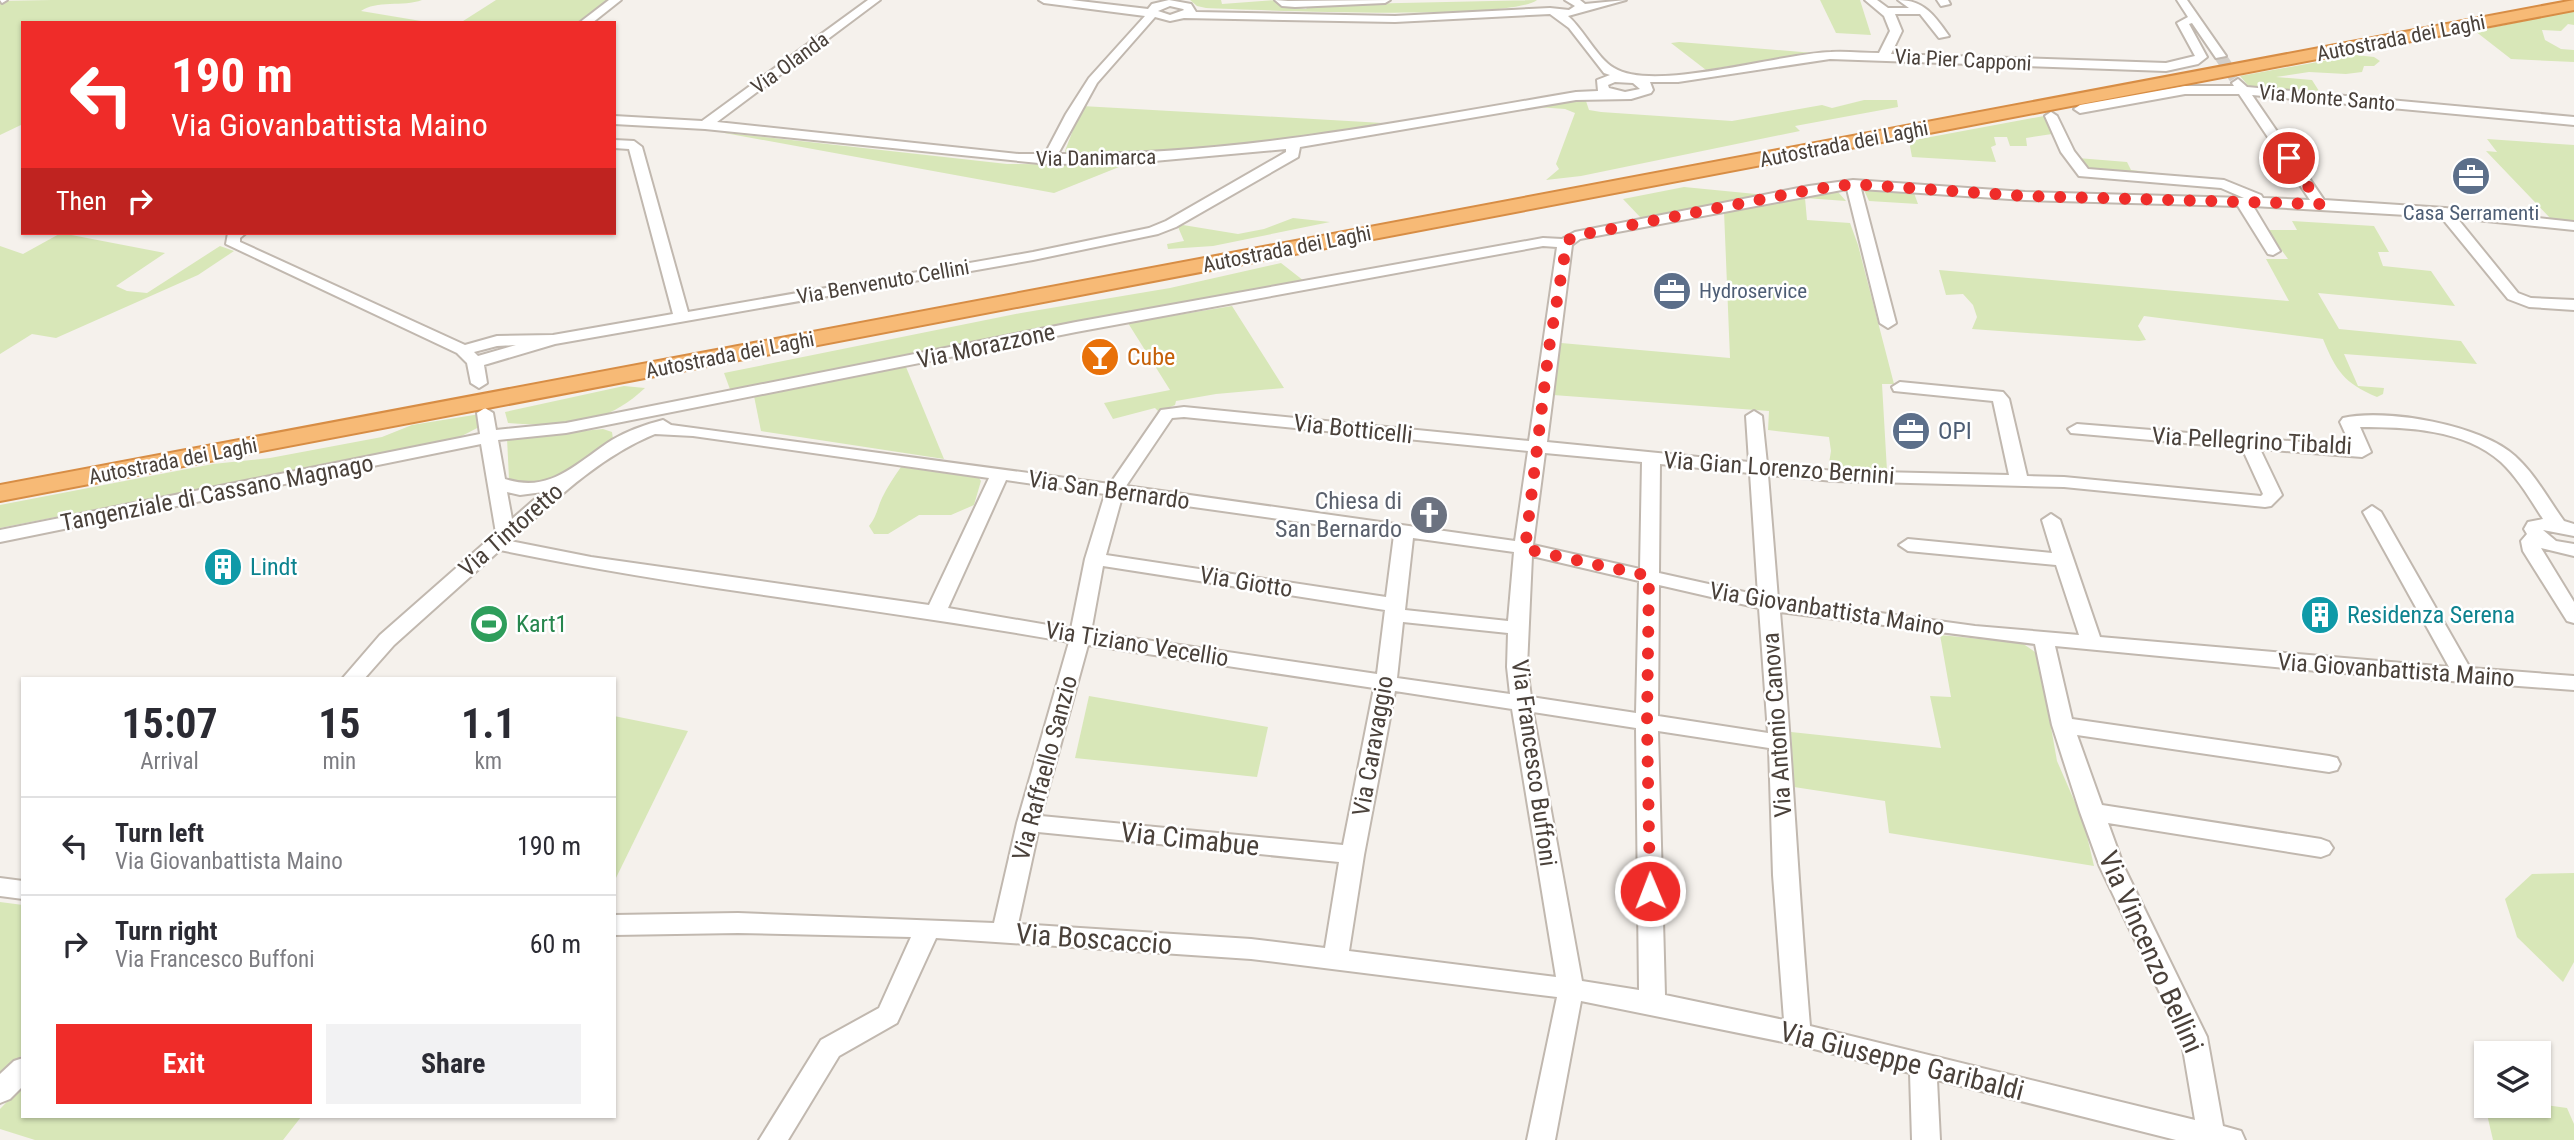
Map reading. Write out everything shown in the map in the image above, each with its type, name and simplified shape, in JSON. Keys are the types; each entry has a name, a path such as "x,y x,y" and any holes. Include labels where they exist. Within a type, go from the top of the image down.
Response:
{"highway":[{"name":"Autostrada dei Laghi","path":"0,481 2561,0"},
{"name":"Autostrada dei Laghi","path":"0,494 2574,5"}],"street":[{"path":"587,21 616,0"},
{"name":"Via Olanda","path":"705,125 875,0"},
{"path":"1044,0 1395,19 1621,0"},
{"path":"1080,0 1158,7 1170,18"},
{"path":"1280,0 1286,4 1385,0"},
{"path":"1870,0 1885,11 1893,21 1896,31 1884,56"},
{"path":"1903,0 1927,13 1943,36"},
{"path":"2182,0 2220,56"},
{"path":"1573,26 1576,3"},
{"path":"1049,160 1072,115 1100,72 1138,33 1158,7"},
{"path":"1138,33 1170,18 1185,7"},
{"path":"1549,8 1573,26 1613,94"},
{"path":"1885,11 1920,9"},
{"name":"Via Pier Capponi","path":"1604,79 1674,78 1810,56 1884,56 2166,67 2194,62 2201,57 2183,23 2194,19"},
{"name":"Via Pier Capponi","path":"1613,94 1634,96 1674,78"},
{"name":"Via Danimarca","path":"1576,96 1604,79"},
{"path":"1632,79 1645,84 1647,90"},
{"path":"2239,84 2320,204"},
{"name":"Via Monte Santo","path":"2080,108 2185,90 2239,84 2392,104 2574,121"},
{"name":"Via Danimarca","path":"616,120 705,125 1049,160 1184,156 1293,144 1576,96 1613,94"},
{"path":"2051,116 2067,152 2084,173 2224,184 2264,202"},
{"path":"616,144 635,147 681,316"},
{"name":"Via Benvenuto Cellini","path":"469,356 497,341 553,340 1114,240 1171,224 1207,205 1293,155 1293,144"},
{"path":"1853,184 1888,323"},
{"name":"Via Morazzone","path":"488,431 546,431 683,411 1182,307 1543,243 1565,243 1575,236 1809,190 1853,184 2025,196 2320,204 2445,212 2574,226"},
{"path":"2243,202 2273,251"},
{"path":"2445,212 2513,296 2529,302 2574,306"},
{"path":"235,235 233,244 469,356 479,383"},
{"name":"Via Francesco Buffoni","path":"1565,243 1549,348 1525,549 1517,667 1555,908 1571,989"},
{"path":"1900,387 1997,396 2001,399 2019,481"},
{"path":"683,411 684,427 693,431"},
{"name":"Via Tintoretto","path":"354,677 387,640 566,481 606,451 683,411"},
{"name":"Via Botticelli","path":"1167,414 1184,412 1539,447"},
{"name":"Via Raffaello Sanzio","path":"1004,933 1028,823 1080,636 1095,559 1115,490 1167,414"},
{"name":"Via Antonio Canova","path":"1754,416 1780,742 1785,875 1798,1034"},
{"path":"600,422 616,433 606,451"},
{"name":"Via Pellegrino Tibaldi","path":"2077,429 2362,452 2349,422 2392,423 2441,430 2478,439 2500,452 2565,527"},
{"name":"Via San Bernardo","path":"651,429 693,431 1525,549"},
{"path":"488,431 496,482 499,538"},
{"name":"Tangenziale di Cassano Magnago","path":"0,536 434,449 474,447 488,431"},
{"name":"Via Gian Lorenzo Bernini","path":"1539,447 1834,476 2064,482 2265,502 2273,495 2249,444"},
{"path":"1651,458 1647,723 1652,1003"},
{"path":"936,612 1000,474"},
{"path":"496,482 520,490 543,488 566,481"},
{"path":"2372,512 2465,676"},
{"path":"2051,520 2092,645"},
{"path":"2565,527 2535,526 2533,529 2543,540 2574,550"},
{"name":"Via Caravaggio","path":"1335,960 1352,855 1386,682 1404,531"},
{"name":"Via Tiziano Vecellio","path":"499,538 592,563 936,612 1780,742"},
{"path":"2543,540 2542,564 2574,617"},
{"path":"1908,545 2064,560"},
{"name":"Via Giovanbattista Maino","path":"1525,549 1769,604 2044,641 2574,683"},
{"name":"Via Giotto","path":"1095,559 1518,628"},
{"name":"Via Vincenzo Bellini","path":"2044,641 2063,725 2091,811 2137,924 2194,1037 2221,1138"},
{"path":"2063,725 2329,764"},
{"name":"Via Vincenzo Bellini","path":"2091,811 2321,848"},
{"name":"Via Cimabue","path":"1028,823 1352,855"},
{"path":"0,887 21,890"},
{"name":"Via Boscaccio","path":"616,925 738,923 928,928 1004,933 1251,950 1571,989"},
{"path":"773,1140 830,1048 888,1015 928,928"},
{"path":"1541,1140 1571,989"},
{"name":"Via Giuseppe Garibaldi","path":"1571,989 1798,1034 2221,1138"},
{"path":"1923,1066 1926,1140"},
{"path":"0,1091 21,1071"}],"green space":[{"path":"422,0 374,6 361,11 421,21 21,21 21,125 0,135 0,1"},
{"path":"496,0 608,0 579,21 463,21"},
{"path":"1190,0 1221,0 1222,4 1276,0 1279,5 1306,9 1310,5 1537,0 1517,6 1481,10 1380,13 1206,8 1197,6"},
{"path":"1820,0 1860,0 1871,35 1836,33"},
{"path":"2574,11 2574,25 2568,24 2561,31 2542,30 2545,40 2561,49 2574,50 2574,62 2511,59 2475,31"},
{"path":"1671,43 1814,53 1706,70"},
{"path":"2356,55 2374,57 2380,61 2374,66 2364,66 2362,72 2309,72 2276,77 2312,80 2319,91 2251,89 2240,76"},
{"path":"1585,98 1589,110 1601,112 1732,121 1822,105 1832,108 1864,100 1897,100 1898,107 1795,126 1800,131 1581,176 1546,180 1559,169 1556,164 1575,113 1565,109 1537,107"},
{"path":"1082,106 1383,123 1255,145 1191,151 1067,155 1065,151"},
{"path":"2044,116 2052,134 2026,138 2027,146 2010,146 2007,137 1994,137 1996,145 1991,147 1996,162 1912,157 1909,141"},
{"path":"719,132 1007,164 1124,165 1054,193"},
{"path":"2487,139 2574,145 2574,221 2551,219 2486,151 2497,152"},
{"path":"2065,157 2127,162 2131,170 2208,179 2080,175"},
{"path":"1684,187 1766,195 1641,218 1623,199"},
{"path":"1868,188 1914,193 1918,204 1869,201 1864,190"},
{"path":"1827,191 1838,192 1846,201 1805,198 1807,220 1850,223 1858,245 1894,384 1882,384 1887,471 1828,469 1831,451 1829,437 1768,430 1769,411 1553,395 1561,343 1730,358 1724,211"},
{"path":"1293,218 1330,222 1213,246 1168,249 1167,244 1184,241 1178,227 1183,225 1238,234 1264,229"},
{"path":"2292,221 2374,226 2389,252 2378,252 2383,266 2431,271 2455,306 2318,293 2339,329 2461,341 2477,364 2344,354 2358,386 2384,388 2383,394 2377,397 2356,387 2342,375 2323,339 2144,316 2138,326 2146,340 2139,341 1972,329 1977,317 1973,305 1963,294 1946,295 1939,270 2289,301 2266,259 2288,259 2267,230 2297,230"},
{"path":"57,235 71,235 165,253 116,286 127,291 147,293 220,246 234,251 198,275 56,338 32,334 0,354 0,246 23,254"},
{"path":"1281,263 1304,281 1045,328 731,392 724,373 1021,313 1170,288"},
{"path":"1232,306 1284,388 1216,394 1176,401 1175,405 1159,412 1155,408 1113,419 1104,403 1170,390 1128,323"},
{"path":"906,367 944,459 761,431 754,396"},
{"path":"624,386 645,388 613,411 581,422 546,425 508,423 505,412"},
{"path":"480,414 481,426 458,438 0,528 0,505 213,464 270,458 382,437 412,425"},
{"path":"603,429 612,432 613,439 591,460 566,475 538,482 509,479 507,438"},
{"path":"901,467 979,478 981,481 974,505 951,515 919,515 888,534 874,534 869,526 886,490"},
{"path":"1940,635 2022,643 2038,654 2057,761 2084,823 2094,866 1889,833 1885,801 1794,787 1791,732 1941,748 1930,696 1951,697"},
{"path":"1089,696 1268,727 1257,777 1075,758"},
{"path":"616,716 688,731 616,878"},
{"path":"2574,873 2574,962 2563,982 2517,937 2505,899 2532,874"},
{"path":"0,902 21,905 21,1056 0,1076"},
{"path":"21,1087 21,1118 300,1118 283,1140 35,1140 0,1129 0,1109"},
{"path":"2551,1106 2567,1108 2574,1124 2574,1140 2493,1140 2488,1118 2551,1118"}],"tunnel":[{"path":"2220,56 2235,78"}],"place":[{"name":"Casa Serramenti","path":"2471,176"},
{"name":"Hydroservice","path":"1672,291"},
{"name":"Cube","path":"1100,357"},
{"name":"OPI","path":"1911,431"},
{"name":"Chiesa di San Bernardo","path":"1429,515"},
{"name":"Lindt","path":"223,567"},
{"name":"Residenza Serena","path":"2320,615"},
{"name":"Kart1","path":"489,624"}],"route":[{"path":"1650,891 1647,723 1649,576 1525,549 1549,348 1565,243 1575,236 1809,190 1853,184 2025,196 2320,204 2289,158"}]}
